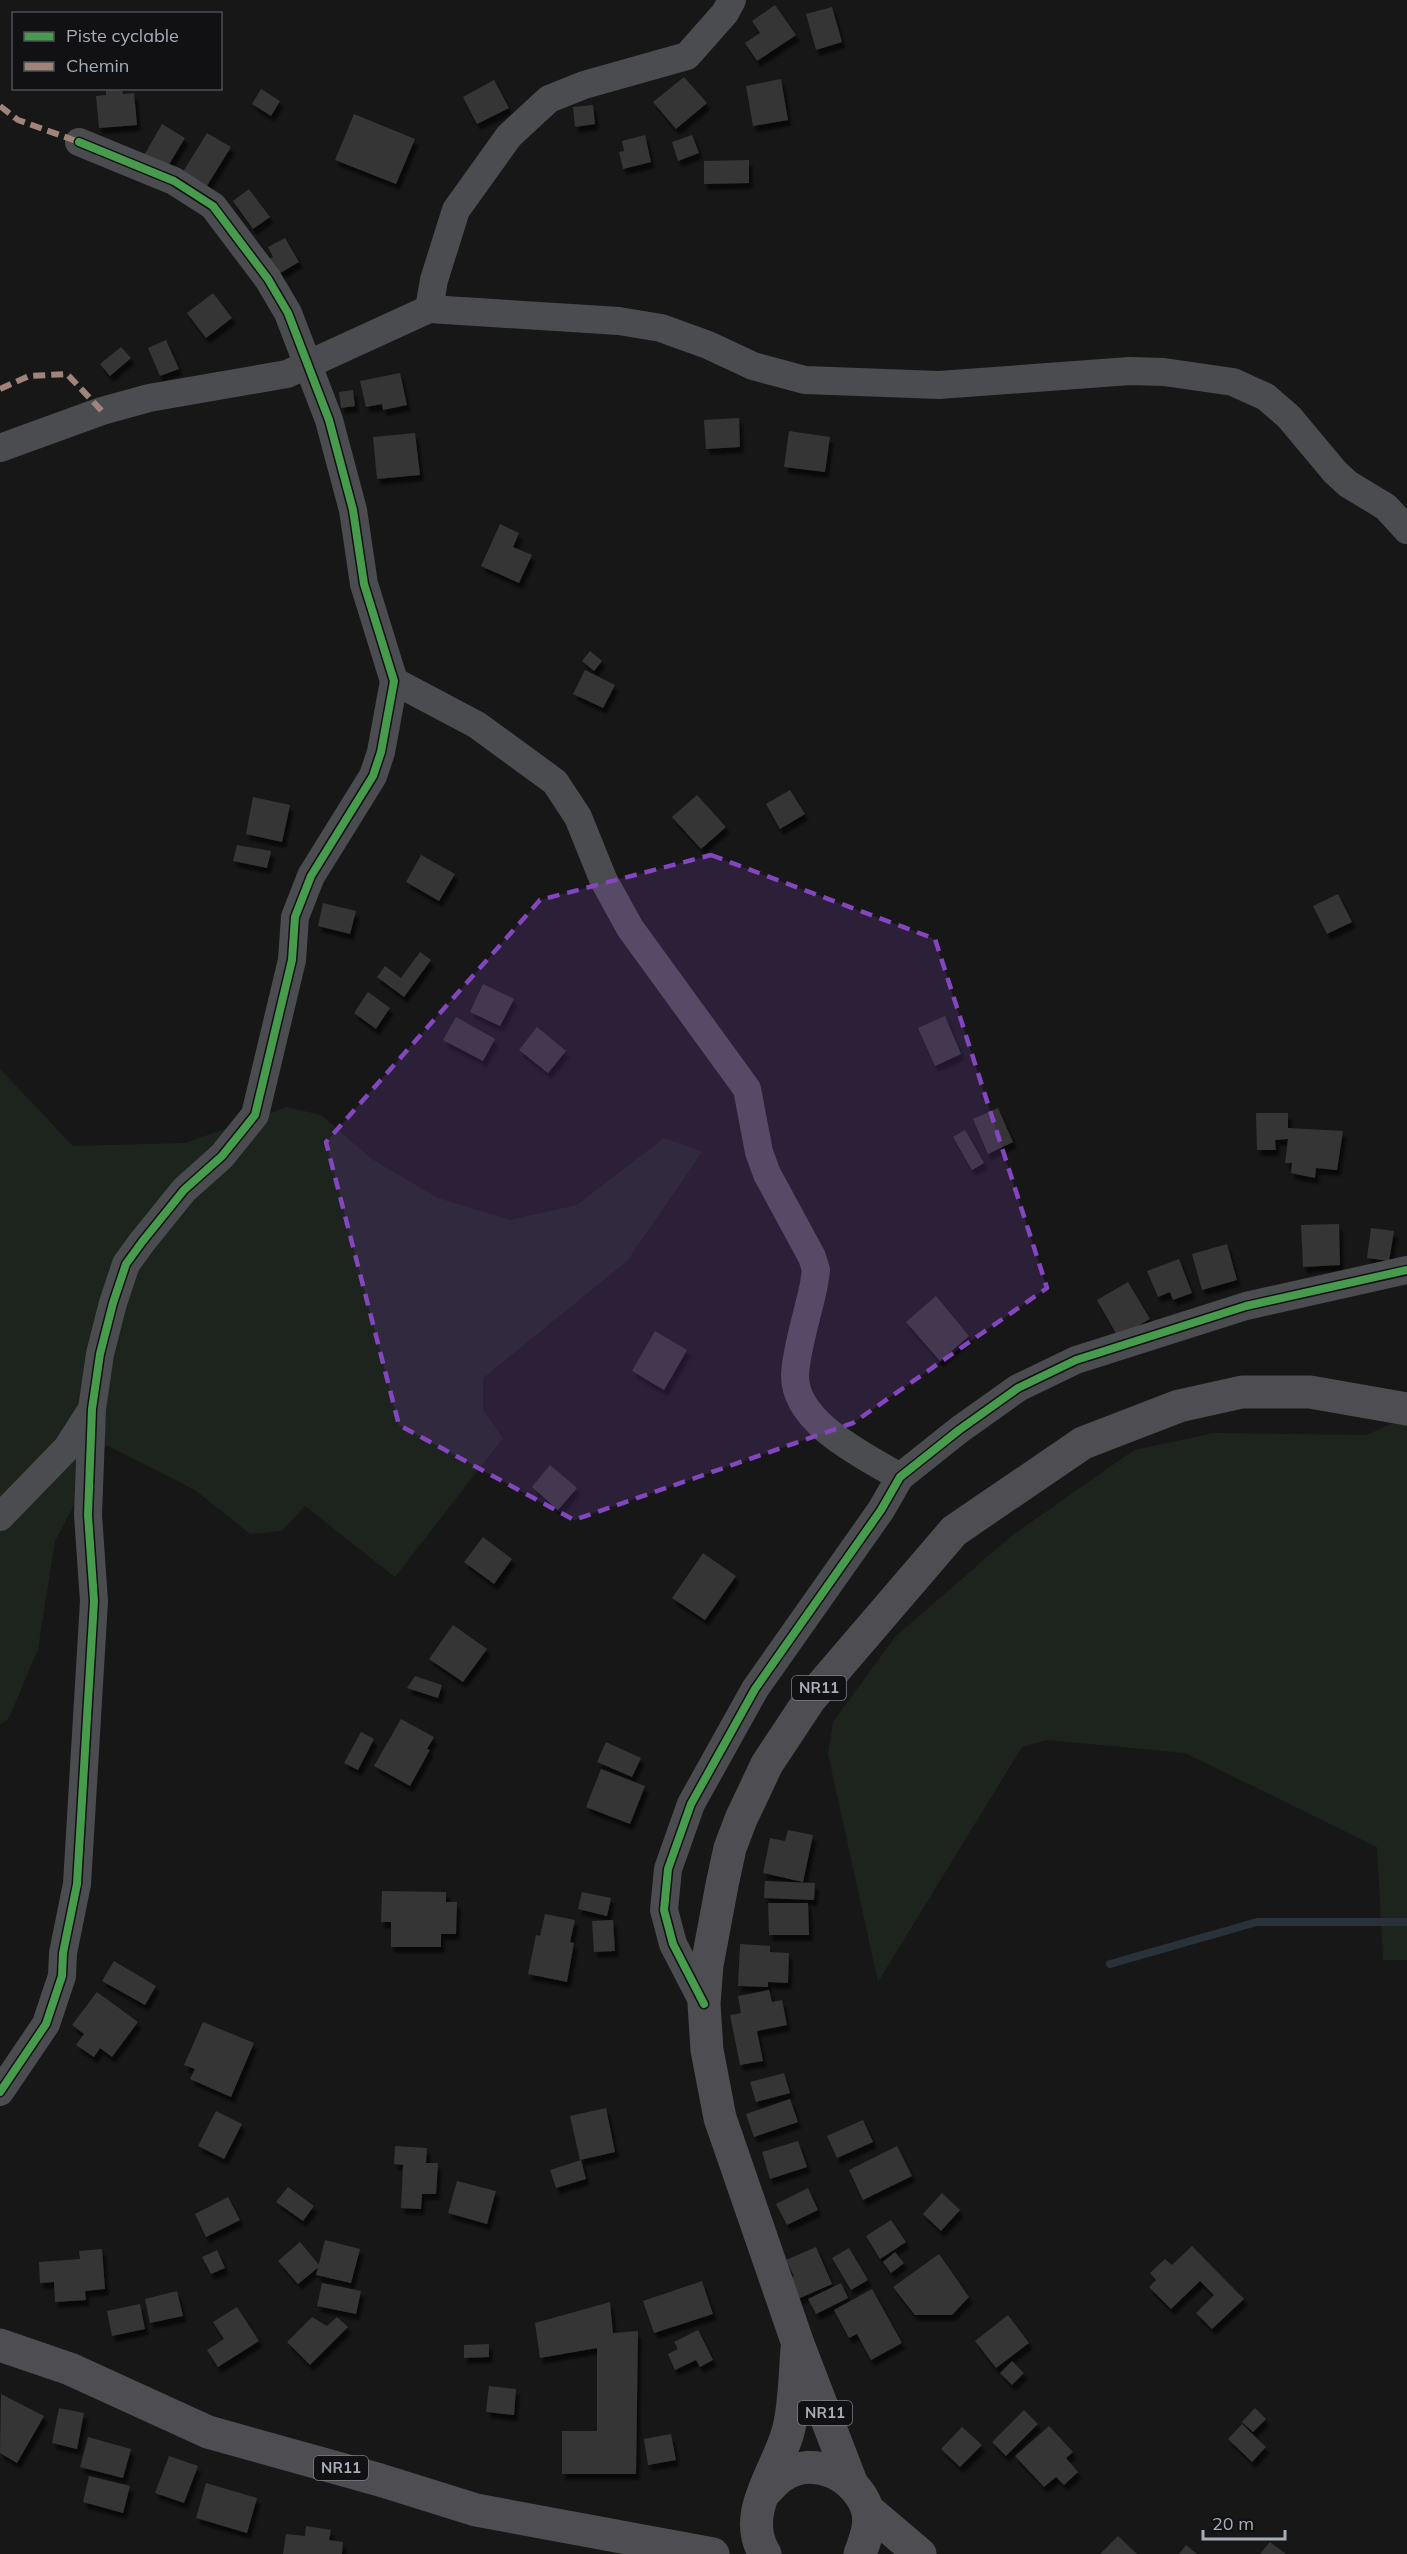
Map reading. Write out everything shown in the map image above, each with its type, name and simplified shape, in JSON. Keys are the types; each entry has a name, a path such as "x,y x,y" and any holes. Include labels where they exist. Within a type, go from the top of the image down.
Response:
{"highway":[{"name":"NR11","path":"920,2554 859,2496 798,2344 720,2118 707,2050 704,2004 707,1965 730,1848 767,1764 810,1699 954,1531 1083,1443 1179,1406 1224,1395 1268,1391 1310,1392 1407,1409"},
{"name":"NR11","path":"0,2345 70,2369 208,2432 338,2467 476,2510 704,2552 738,2535 760,2503 790,2424 798,2344"},
{"path":"765,2554 757,2534 760,2503 783,2475 806,2467 830,2470 859,2496 868,2533 860,2554"}],"street":[{"path":"429,309 434,280 456,210 509,136 549,99 584,85 687,56 725,13 732,0"},
{"path":"0,2092 46,2024 62,1977 63,1953 77,1884 94,1601 88,1515 92,1409 100,1354 126,1264 184,1190 222,1156 255,1115 292,960 295,916 311,876 373,776 381,752 394,681 364,584 353,510 342,468 309,365 288,313 268,279 213,206 174,181 79,142"},
{"path":"0,448 102,411 149,398 287,374 429,309 619,321 661,328 708,345 753,366 806,380 939,385 1130,371 1164,372 1233,382 1266,397 1289,417 1335,472 1348,484 1386,507 1407,530"},
{"path":"394,681 477,725 511,747 555,782 578,817 603,879 630,928 747,1089 759,1152 767,1174 813,1257 816,1270 814,1284 795,1375 798,1396 810,1414 830,1433 900,1477"},
{"path":"704,2004 673,1944 664,1910 668,1869 691,1804 755,1689 881,1510 900,1477 959,1430 1018,1388 1076,1360 1246,1306 1407,1270"},
{"path":"0,1517 67,1448 92,1409"}],"highlighted area":[{"path":"711,855 935,939 1047,1288 853,1423 574,1520 399,1425 326,1142 540,900"}],"shaded area":[{"path":"0,1069 73,1146 185,1143 287,1107 321,1115 373,1160 438,1198 510,1220 577,1205 664,1138 702,1152 627,1261 483,1378 483,1410 503,1438 395,1577 305,1506 282,1531 250,1534 195,1490 106,1445 55,1541 38,1649 9,1718 0,1725"},
{"path":"1407,1417 1407,1960 1383,1960 1377,1847 1185,1753 1047,1740 1022,1747 878,1982 828,1754 833,1722 895,1637 1010,1537 1134,1450 1214,1433 1366,1435"}],"building":[{"path":"775,5 796,35 757,61 745,43 760,33 752,21"},
{"path":"832,7 842,42 816,50 806,14"},
{"path":"684,77 707,103 676,129 653,102"},
{"path":"781,79 788,120 753,126 746,86"},
{"path":"494,80 509,108 477,124 463,97"},
{"path":"261,89 280,101 271,116 252,104"},
{"path":"106,90 122,90 123,94 134,93 137,125 99,128 96,96 106,95"},
{"path":"593,105 595,124 575,127 573,107"},
{"path":"354,114 415,139 396,184 335,160"},
{"path":"162,124 185,138 165,171 142,159"},
{"path":"207,133 231,147 205,189 181,175"},
{"path":"645,135 651,162 623,169 619,152 624,151 622,141"},
{"path":"692,135 699,153 678,161 672,142"},
{"path":"749,160 749,183 704,184 704,161"},
{"path":"249,189 270,217 253,229 233,201"},
{"path":"285,238 299,262 275,276 266,261 273,257 268,247"},
{"path":"213,293 232,318 206,338 187,313"},
{"path":"166,340 179,369 160,376 148,348"},
{"path":"121,347 131,358 110,376 100,364"},
{"path":"400,373 407,405 383,410 382,404 366,407 360,381"},
{"path":"353,390 355,406 341,408 339,392"},
{"path":"739,418 740,447 706,449 704,420"},
{"path":"789,431 830,437 825,472 784,467"},
{"path":"415,433 420,475 377,479 373,437"},
{"path":"500,524 519,533 513,547 532,555 519,583 481,566"},
{"path":"590,651 602,661 594,671 582,661"},
{"path":"585,670 615,685 603,708 573,694"},
{"path":"790,790 805,814 780,829 766,804"},
{"path":"697,795 726,827 701,849 672,817"},
{"path":"253,797 290,805 282,842 246,834"},
{"path":"237,845 271,851 267,868 233,861"},
{"path":"421,855 455,874 439,901 406,882"},
{"path":"1338,894 1352,922 1327,934 1313,906"},
{"path":"323,903 356,911 350,934 318,926"},
{"path":"420,952 431,960 404,997 377,977 385,966 401,978"},
{"path":"483,984 514,999 500,1026 470,1012"},
{"path":"368,992 390,1008 376,1029 354,1013"},
{"path":"945,1016 961,1054 935,1066 918,1028"},
{"path":"456,1017 495,1039 483,1061 443,1040"},
{"path":"537,1027 566,1051 548,1073 519,1050"},
{"path":"998,1108 1013,1142 988,1154 973,1119"},
{"path":"1256,1113 1288,1113 1288,1128 1343,1131 1337,1170 1316,1168 1315,1178 1291,1173 1292,1163 1285,1163 1288,1139 1275,1140 1276,1150 1257,1150"},
{"path":"965,1130 984,1163 972,1170 953,1137"},
{"path":"1339,1224 1340,1265 1303,1267 1301,1225"},
{"path":"1371,1228 1394,1231 1389,1261 1367,1258"},
{"path":"1227,1244 1237,1280 1202,1290 1192,1254"},
{"path":"1179,1259 1192,1293 1173,1300 1170,1292 1158,1297 1147,1271"},
{"path":"1128,1282 1150,1319 1118,1337 1097,1300"},
{"path":"936,1296 969,1336 940,1361 906,1322"},
{"path":"655,1331 687,1350 664,1390 632,1371"},
{"path":"550,1465 577,1488 558,1510 532,1487"},
{"path":"483,1537 512,1559 494,1584 464,1562"},
{"path":"703,1553 736,1576 705,1620 672,1598"},
{"path":"453,1625 487,1649 463,1682 429,1659"},
{"path":"415,1676 442,1685 438,1698 407,1688"},
{"path":"401,1719 434,1737 427,1749 430,1750 410,1786 374,1766"},
{"path":"361,1732 374,1739 358,1770 344,1763"},
{"path":"606,1742 641,1758 632,1777 597,1762"},
{"path":"601,1769 645,1786 630,1824 586,1807"},
{"path":"788,1830 813,1835 803,1882 763,1873 770,1838 785,1841"},
{"path":"765,1881 815,1883 814,1900 764,1898"},
{"path":"382,1891 446,1892 446,1902 457,1902 456,1934 441,1934 441,1947 391,1947 391,1922 381,1922"},
{"path":"582,1892 611,1898 607,1916 578,1909"},
{"path":"768,1903 808,1903 809,1935 769,1935"},
{"path":"545,1914 575,1920 570,1942 574,1943 567,1982 528,1974 536,1935 540,1936"},
{"path":"613,1920 615,1951 594,1952 592,1921"},
{"path":"740,1944 770,1946 770,1952 789,1953 788,1983 768,1982 768,1987 738,1986"},
{"path":"114,1961 156,1986 145,2005 102,1981"},
{"path":"769,1990 772,2002 782,2000 787,2025 757,2031 763,2061 740,2065 730,2015 741,2013 738,1996"},
{"path":"97,1992 138,2022 112,2057 100,2048 94,2057 76,2045 84,2034 72,2025"},
{"path":"203,2022 254,2043 231,2097 190,2079 195,2069 184,2065"},
{"path":"784,2073 790,2093 756,2102 750,2082"},
{"path":"790,2099 798,2122 754,2137 746,2114"},
{"path":"606,2108 615,2152 580,2160 570,2116"},
{"path":"216,2111 242,2124 224,2159 198,2146"},
{"path":"863,2120 873,2142 837,2158 827,2136"},
{"path":"798,2141 807,2167 770,2179 762,2152"},
{"path":"395,2146 427,2148 426,2163 438,2163 436,2194 422,2194 421,2209 401,2208 403,2165 394,2164"},
{"path":"897,2146 912,2176 863,2200 849,2170"},
{"path":"581,2160 586,2179 556,2188 550,2170"},
{"path":"457,2181 496,2191 487,2224 448,2213"},
{"path":"288,2187 314,2206 303,2221 276,2202"},
{"path":"808,2188 818,2210 787,2225 776,2204"},
{"path":"942,2193 960,2210 941,2231 923,2214"},
{"path":"228,2197 240,2220 206,2237 195,2214"},
{"path":"891,2220 906,2242 880,2259 866,2236"},
{"path":"325,2240 360,2249 351,2283 316,2275"},
{"path":"300,2242 320,2266 298,2284 278,2261"},
{"path":"1192,2246 1244,2299 1212,2329 1196,2313 1214,2295 1200,2281 1171,2309 1149,2287 1156,2280 1150,2273 1165,2259 1172,2265"},
{"path":"816,2247 832,2284 798,2299 789,2279 794,2276 786,2260"},
{"path":"849,2248 868,2280 851,2290 832,2258"},
{"path":"102,2249 105,2289 85,2291 86,2300 55,2302 54,2282 40,2283 39,2262 80,2259 79,2251"},
{"path":"217,2250 225,2268 211,2274 202,2257"},
{"path":"895,2252 904,2263 891,2273 883,2262"},
{"path":"939,2254 969,2297 952,2315 915,2315 893,2287"},
{"path":"702,2281 713,2314 654,2333 643,2301"},
{"path":"322,2283 361,2291 356,2314 317,2306"},
{"path":"841,2283 848,2298 816,2314 808,2299"},
{"path":"872,2289 902,2343 871,2360 857,2334 849,2338 834,2310"},
{"path":"177,2291 183,2316 150,2323 145,2299"},
{"path":"610,2302 613,2333 638,2331 636,2474 562,2474 562,2431 597,2431 597,2348 540,2358 535,2323"},
{"path":"140,2304 145,2329 112,2336 107,2311"},
{"path":"237,2307 259,2341 218,2367 207,2350 224,2339 213,2322"},
{"path":"1008,2315 1029,2343 996,2368 975,2341"},
{"path":"312,2317 327,2326 337,2317 348,2327 310,2365 287,2342"},
{"path":"698,2330 713,2360 700,2367 696,2360 675,2370 668,2354 678,2349 674,2342"},
{"path":"489,2344 489,2357 464,2358 464,2345"},
{"path":"1012,2361 1024,2373 1012,2385 1000,2373"},
{"path":"489,2386 516,2389 514,2415 486,2412"},
{"path":"1,2394 44,2416 17,2463 0,2453"},
{"path":"59,2408 84,2413 77,2449 52,2443"},
{"path":"1255,2408 1266,2419 1253,2432 1242,2422"},
{"path":"1024,2410 1038,2424 1006,2456 992,2442"},
{"path":"1242,2424 1266,2447 1252,2462 1228,2439"},
{"path":"1049,2426 1073,2452 1066,2458 1078,2472 1064,2485 1056,2477 1044,2487 1015,2456"},
{"path":"962,2427 982,2445 960,2467 941,2449"},
{"path":"671,2434 676,2460 648,2465 644,2439"},
{"path":"88,2437 131,2449 123,2478 80,2467"},
{"path":"169,2456 198,2466 184,2503 155,2493"},
{"path":"89,2476 130,2486 123,2513 83,2502"},
{"path":"206,2483 257,2498 247,2533 196,2518"},
{"path":"306,2526 331,2530 329,2540 343,2542 342,2554 283,2554 286,2534 305,2536"},
{"path":"1118,2536 1137,2554 1100,2554"},
{"path":"1270,2542 1286,2554 1260,2554"},
{"path":"1186,2545 1197,2554 1179,2554"}],"waterway":[{"path":"1110,1964 1257,1922 1407,1922"}],"marked path":[{"path":"0,106 18,120 79,142"},
{"path":"0,389 29,376 67,374 102,411"}],"cycle path":[{"path":"0,2092 46,2024 62,1976 63,1953 77,1884 94,1601 88,1515 92,1409 100,1354 113,1303 126,1264 142,1242 184,1190 222,1156 255,1115 292,960 295,917 311,876 373,776 381,752 394,681 364,584 353,510 329,420 288,313 268,279 213,206 174,181 79,142"},
{"path":"704,2004 673,1944 664,1910 668,1869 691,1804 755,1689 881,1510 900,1477 959,1430 1018,1388 1076,1360 1246,1306 1407,1270"}]}
